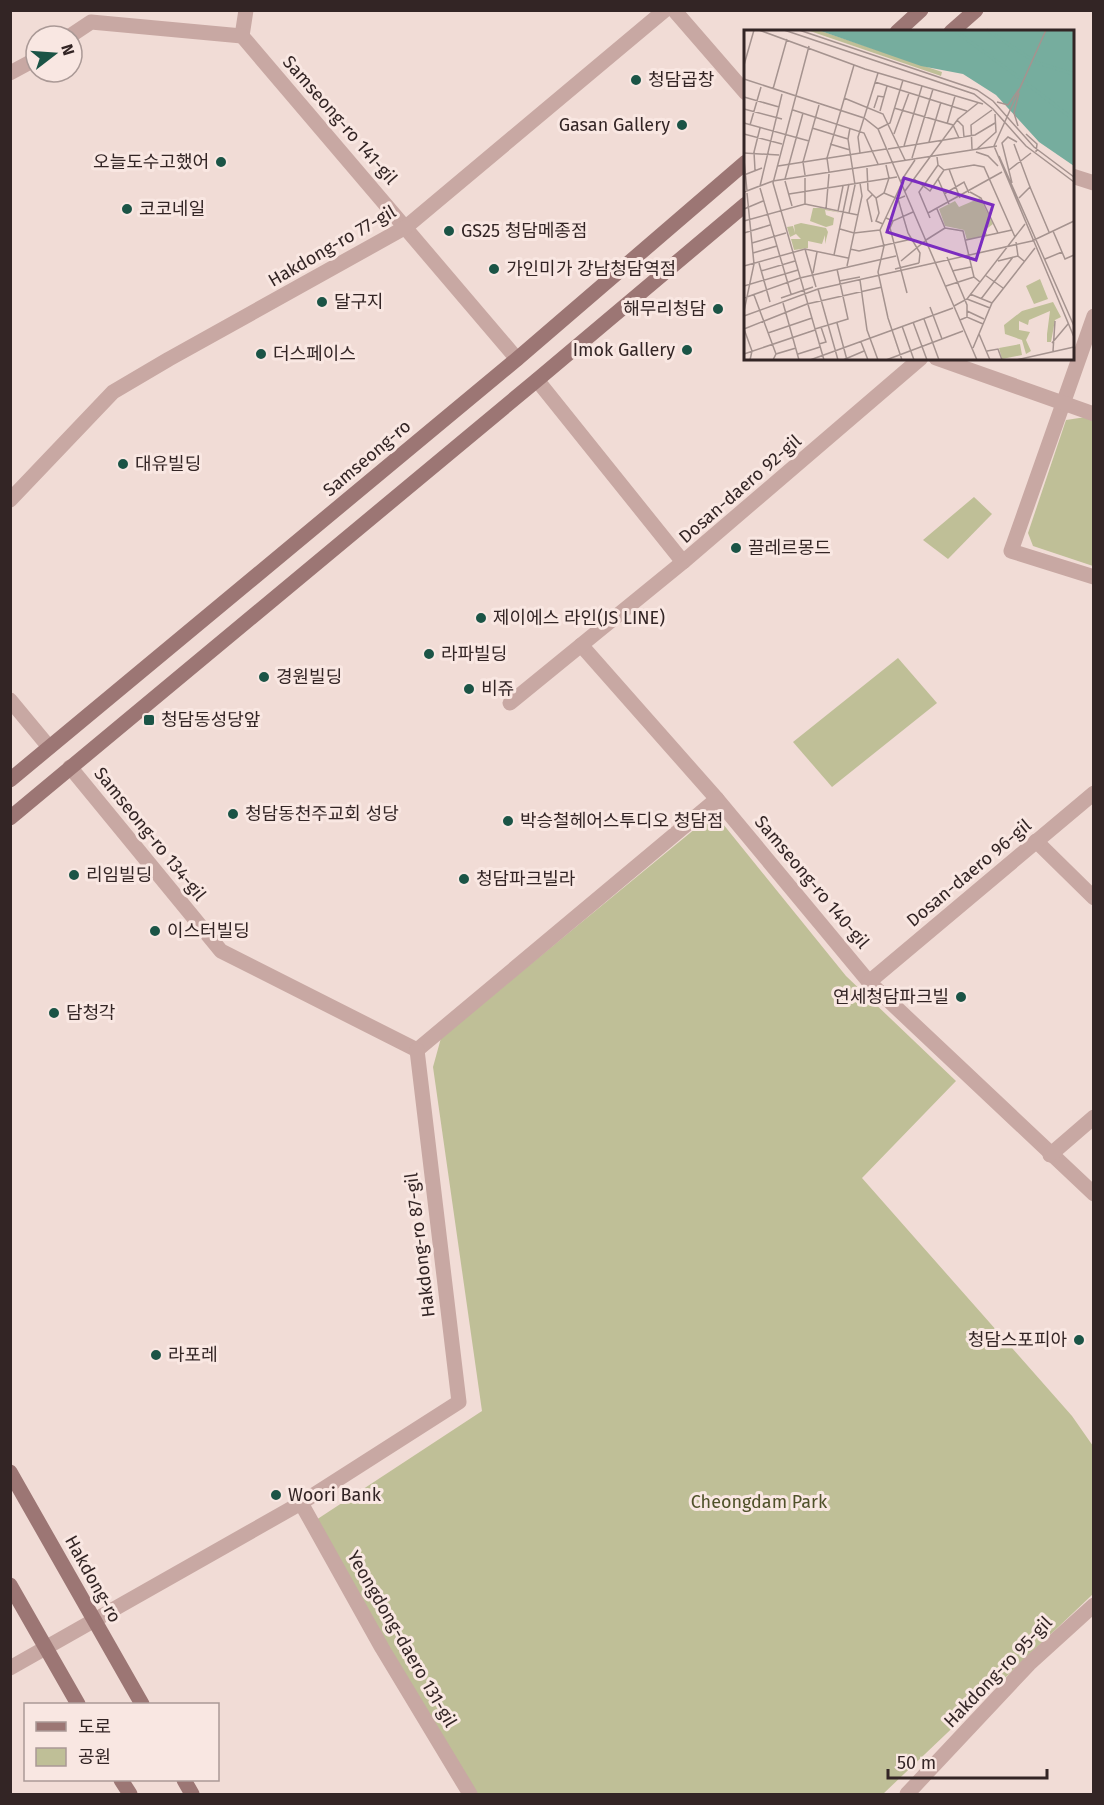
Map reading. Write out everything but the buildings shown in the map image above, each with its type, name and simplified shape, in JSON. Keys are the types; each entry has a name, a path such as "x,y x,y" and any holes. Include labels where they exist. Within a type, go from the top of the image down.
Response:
{"main road":[{"path":"899,30 921,10"},
{"path":"953,30 976,10"},
{"name":"Samseong-ro","path":"10,780 517,358 744,164"},
{"path":"10,818 744,206"},
{"name":"Hakdong-ro","path":"10,1472 141,1703"},
{"path":"10,1585 77,1703"},
{"path":"122,1781 130,1794"}],"street":[{"path":"84,27 91,22 242,36 246,10"},
{"name":"Hakdong-ro 77-gil","path":"13,491 113,392 406,227 665,10"},
{"path":"674,10 744,91"},
{"name":"Samseong-ro 141-gil","path":"242,36 517,358"},
{"path":"10,73 24,65"},
{"path":"1074,177 1094,183"},
{"path":"1094,316 1011,551 1094,577"},
{"name":"Dosan-daero 92-gil","path":"581,645 684,562 919,360"},
{"path":"942,360 1094,414"},
{"path":"537,380 684,562"},
{"path":"510,703 581,645"},
{"name":"Samseong-ro 140-gil","path":"581,645 717,799 869,982 1094,1194"},
{"path":"10,700 49,747"},
{"name":"Samseong-ro 134-gil","path":"70,767 221,951 417,1050"},
{"name":"Dosan-daero 96-gil","path":"869,982 1094,793"},
{"path":"417,1050 717,799"},
{"path":"1036,841 1094,898"},
{"name":"Hakdong-ro 87-gil","path":"10,1668 301,1503 459,1402 417,1050"},
{"path":"1050,1155 1094,1117"},
{"name":"Yeongdong-daero 131-gil","path":"301,1503 382,1648 470,1794"},
{"name":"Hakdong-ro 95-gil","path":"907,1794 1029,1664 1094,1605"}],"green space":[{"path":"1086,417 1093,420 1093,566 1033,546 1028,533 1066,420"},
{"path":"974,497 992,514 948,559 923,540"},
{"path":"898,658 937,703 832,787 793,742"},
{"name":"Cheongdam Park","path":"707,819 723,824 846,976 956,1081 862,1178 1072,1416 1093,1446 1093,1594 883,1794 473,1794 316,1520 482,1411 433,1067 441,1038"}],"place":[{"name":"청담곱창","path":"636,80"},
{"name":"Gasan Gallery","path":"682,125"},
{"name":"오늘도수고했어","path":"221,162"},
{"name":"코코네일","path":"127,209"},
{"name":"GS25 청담메종점","path":"449,231"},
{"name":"가인미가 강남청담역점","path":"494,269"},
{"name":"달구지","path":"322,302"},
{"name":"해무리청담","path":"718,309"},
{"name":"Imok Gallery","path":"687,350"},
{"name":"더스페이스","path":"261,354"},
{"name":"대유빌딩","path":"123,464"},
{"name":"끌레르몽드","path":"736,548"},
{"name":"제이에스 라인(JS LINE)","path":"481,618"},
{"name":"라파빌딩","path":"429,654"},
{"name":"경원빌딩","path":"264,677"},
{"name":"비쥬","path":"469,689"},
{"name":"청담동성당앞","path":"149,720"},
{"name":"청담동천주교회 성당","path":"233,814"},
{"name":"박승철헤어스투디오 청담점","path":"508,821"},
{"name":"리임빌딩","path":"74,875"},
{"name":"청담파크빌라","path":"464,879"},
{"name":"이스터빌딩","path":"155,931"},
{"name":"연세청담파크빌","path":"961,997"},
{"name":"담청각","path":"54,1013"},
{"name":"청담스포피아","path":"1079,1340"},
{"name":"라포레","path":"156,1355"},
{"name":"Woori Bank","path":"276,1495"}]}
